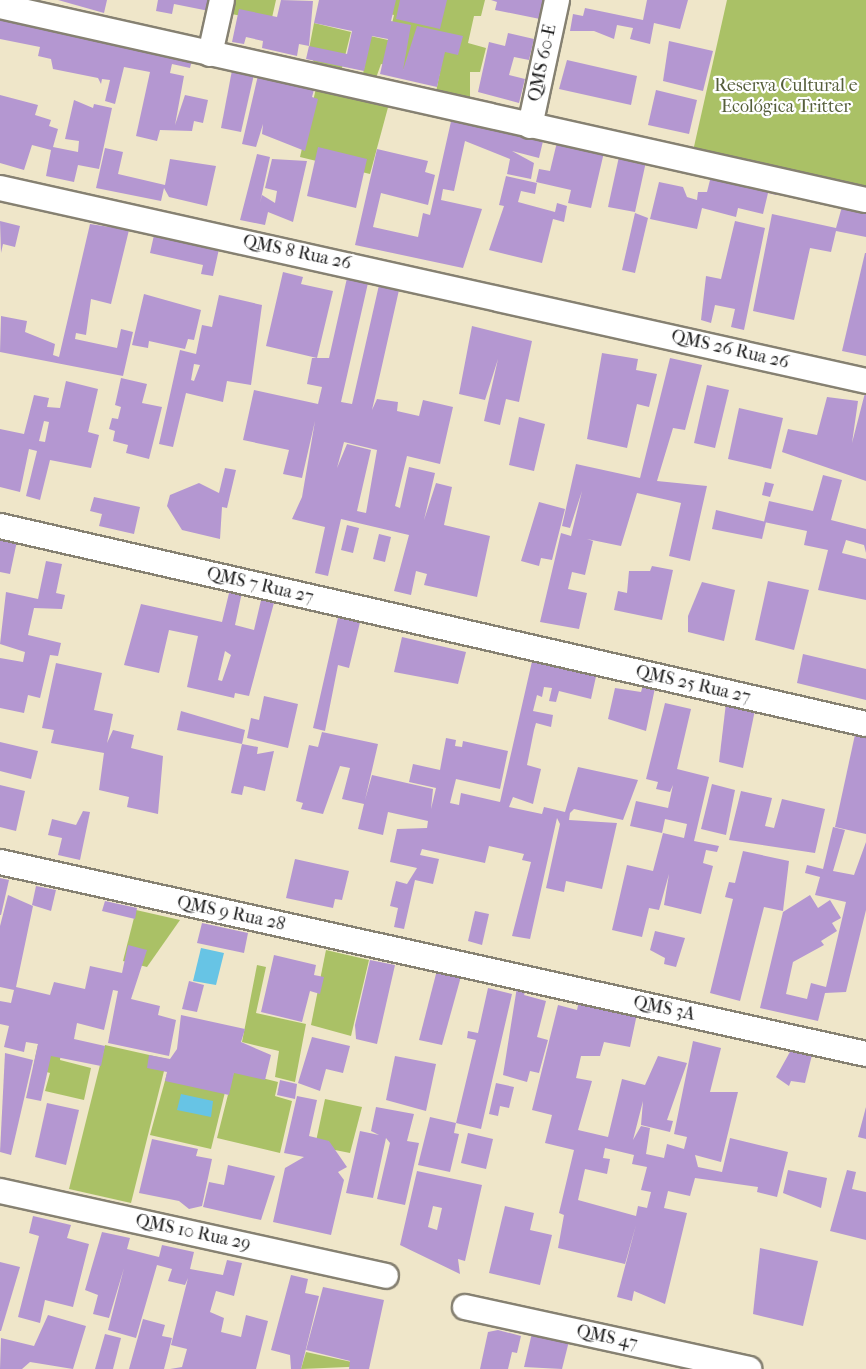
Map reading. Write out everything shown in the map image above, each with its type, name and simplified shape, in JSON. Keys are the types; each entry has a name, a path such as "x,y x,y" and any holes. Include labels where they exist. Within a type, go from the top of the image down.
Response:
{"street":[{"path":"210,54 222,0"},
{"name":"QMS 60-E","path":"530,126 557,0"},
{"path":"0,6 866,200"},
{"name":"QMS 8 Rua 26","path":"0,188 594,319"},
{"name":"QMS 26 Rua 26","path":"594,319 866,381"},
{"name":"QMS 7 Rua 27","path":"0,526 520,645"},
{"name":"QMS 25 Rua 27","path":"520,645 866,724"},
{"name":"QMS 9 Rua 28","path":"0,862 463,965"},
{"name":"QMS 3A","path":"463,965 866,1054"},
{"name":"QMS 10 Rua 29","path":"0,1191 386,1276"},
{"name":"QMS 47","path":"465,1307 749,1369"}],"green space":[{"path":"229,0 276,0 271,22 227,13"},
{"path":"327,0 485,0 481,16 474,16 468,43 486,48 480,72 470,72 470,106 435,97 445,46 407,70 381,64 376,78 363,74 370,36 388,40 394,15"},
{"name":"Reserva Cultural e Ecológica Tritter","path":"727,0 866,0 866,198 691,160"},
{"path":"314,23 351,32 340,76 317,71 309,49"},
{"path":"317,84 390,100 370,174 300,157"},
{"path":"136,910 180,920 147,967 123,961"},
{"path":"326,950 369,960 351,1036 311,1025"},
{"path":"257,965 266,967 256,1013 306,1024 295,1082 275,1077 279,1051 242,1042"},
{"path":"40,1035 63,1038 60,1060 91,1068 84,1100 45,1091 50,1073 33,1068"},
{"path":"105,1045 167,1059 131,1203 69,1189"},
{"path":"171,1059 230,1072 211,1149 150,1135"},
{"path":"234,1071 278,1082 275,1096 292,1101 280,1153 217,1138"},
{"path":"325,1099 362,1107 350,1153 315,1146"},
{"path":"306,1352 370,1366 301,1369"}],"water":[{"path":"201,948 224,953 216,985 193,981"},
{"path":"181,1094 213,1101 211,1117 177,1110"}],"building":[{"path":"58,0 107,0 104,13"},
{"path":"158,0 211,0 209,11 174,4 172,14 156,11"},
{"path":"281,0 313,1 309,46 299,44 297,56 262,48 263,41 246,37 244,44 232,42 239,9 277,17"},
{"path":"319,0 396,0 391,21 411,25 403,70 417,26 463,36 458,55 445,52 437,87 380,74 388,39 372,36 364,71 306,59 309,46 347,54 352,31 314,23"},
{"path":"400,0 447,0 440,29 396,19"},
{"path":"491,0 544,0 540,19 495,10 497,2"},
{"path":"647,0 688,0 680,29 654,23 650,44 630,39 633,28 617,25 614,39 594,31 570,31 573,14 583,16 585,8 643,20"},
{"path":"0,14 193,56 190,68 172,64 170,73 184,76 175,125 185,95 208,100 203,123 194,121 192,131 160,130 157,141 136,136 150,72 124,67 115,104 105,101 110,80 102,79 101,84 98,78 53,69 51,59 38,56 40,47 0,39"},
{"path":"508,33 534,39 529,60 514,57 509,75 525,79 519,103 478,92 489,42 505,46"},
{"path":"669,41 713,51 703,91 663,81"},
{"path":"567,60 637,76 631,105 559,89"},
{"path":"233,65 255,70 241,132 221,128"},
{"path":"259,71 315,86 312,97 318,99 305,151 262,134 263,124 256,147 242,144"},
{"path":"656,90 697,100 689,134 648,125"},
{"path":"0,95 38,105 35,115 51,120 49,126 58,129 53,147 78,152 79,141 65,139 74,100 93,108 94,104 112,108 99,169 78,165 74,182 46,176 51,150 32,145 24,170 0,163"},
{"path":"452,117 544,137 539,158 512,151 534,163 531,179 507,174 510,159 465,141 454,191 443,189 441,200 482,209 463,268 355,245 377,149 428,161 425,172 435,175 428,205 381,193 373,227 418,237 423,213 430,215"},
{"path":"557,142 605,148 591,208 568,203 571,190 536,182 539,169 550,171"},
{"path":"318,147 367,159 356,208 307,196"},
{"path":"105,148 123,152 118,174 165,185 170,159 216,166 207,206 169,197 164,188 161,201 96,188"},
{"path":"620,152 647,157 635,212 608,207"},
{"path":"257,154 270,157 260,203 262,195 275,203 277,191 265,188 272,159 307,161 293,222 268,212 265,225 240,220"},
{"path":"712,172 778,187 776,195 768,193 763,214 738,208 736,217 702,208 697,229 650,219 659,182 683,187 687,197 697,200 698,192 707,192"},
{"path":"506,176 537,183 535,194 521,191 518,202 555,212 557,203 567,206 564,222 553,219 542,263 489,250 504,206 499,205"},
{"path":"843,203 866,209 866,237 836,231 831,252 810,248 794,320 753,311 772,214 836,228"},
{"path":"635,213 648,218 635,273 622,270"},
{"path":"0,221 20,226 15,247 3,244 1,253"},
{"path":"735,221 765,228 744,330 731,327 735,309 715,305 711,323 701,320 706,276 721,279"},
{"path":"90,224 129,230 111,304 91,299 86,335 76,333 75,339 117,348 121,329 133,332 123,376 0,352 1,316 27,321 25,332 55,344 53,355 59,357"},
{"path":"154,235 219,249 213,276 201,274 203,265 150,253"},
{"path":"866,253 866,356 842,351"},
{"path":"283,272 303,277 301,284 333,291 317,358 266,346"},
{"path":"347,278 368,283 341,402 352,404 379,285 399,290 372,410 377,399 398,402 397,411 419,416 423,400 453,407 440,464 407,456 395,506 400,508 409,467 435,473 424,520 436,483 452,487 444,525 490,536 477,597 424,585 427,574 416,571 411,595 394,591 409,535 341,519 328,576 315,573 325,527 292,519 302,497 315,421 302,478 283,474 289,450 243,440 254,390 318,404 322,387 307,384 312,358 329,358","holes":["344,442 377,450 366,513 357,511 371,450 347,444 337,468"]},
{"path":"144,294 201,310 194,340 188,339 185,349 149,341 148,348 132,345"},
{"path":"219,295 262,305 251,385 227,381 223,402 186,393 173,447 159,444 180,350 196,354 202,325 212,327","holes":["194,364 200,365 194,381 191,380"]},
{"path":"472,326 532,341 519,402 506,399 500,425 484,421 498,359 485,400 459,394"},
{"path":"602,353 638,359 636,370 657,374 649,407 637,404 627,448 587,439"},
{"path":"670,358 702,365 685,430 673,428 657,481 707,486 690,561 669,556 681,503 637,493 621,546 587,539 593,541 585,575 572,572 568,589 587,593 579,629 540,622 561,533 571,536 582,491 570,528 562,526 576,464 640,478"},
{"path":"121,378 147,384 142,403 162,407 149,459 126,453 128,445 113,441 115,431 109,429 112,418 118,419 121,407 115,405"},
{"path":"66,381 98,389 88,432 99,435 91,468 50,460 40,500 26,496 37,451 29,449 20,492 0,487 0,429 24,434 34,395 49,398 47,407 60,408","holes":["44,421 49,422 45,442 39,441"]},
{"path":"707,385 729,390 715,448 694,443"},
{"path":"866,389 866,481 782,452 788,429 817,435 827,397 858,401 852,443"},
{"path":"739,408 783,418 771,469 728,459"},
{"path":"519,417 545,424 534,471 509,465"},
{"path":"225,468 236,470 227,508 222,507 220,539 182,530 167,506 170,495 199,483 219,493"},
{"path":"823,475 842,480 831,520 866,529 866,553 864,545 846,540 842,553 866,559 866,600 818,590 828,550 804,545 807,531 764,522 769,501 813,511"},
{"path":"765,482 774,484 770,497 762,495"},
{"path":"94,497 140,507 134,534 99,526 102,514 90,511"},
{"path":"539,502 565,509 552,560 541,558 539,566 521,561"},
{"path":"716,510 766,522 762,539 712,529"},
{"path":"347,525 359,528 353,553 341,550"},
{"path":"379,534 391,537 385,562 373,559"},
{"path":"0,537 17,541 10,574 0,572"},
{"path":"46,561 62,564 56,593 65,595 62,609 34,608 28,635 61,643 58,656 50,655 40,698 28,695 24,713 0,708 0,658 23,662 25,652 0,644 6,592 38,599"},
{"path":"652,566 673,570 662,620 614,610 618,591 627,593 629,571 650,571"},
{"path":"768,581 809,590 794,650 755,640"},
{"path":"702,582 735,590 724,641 688,632 688,616"},
{"path":"230,589 242,592 235,625 254,630 262,596 275,599 249,696 235,693 234,698 187,687 198,636 169,630 159,673 124,665 141,604 222,622","holes":["225,651 231,655 222,681 218,680"]},
{"path":"339,613 361,618 349,668 338,665 325,731 313,728"},
{"path":"402,637 466,652 458,684 394,672"},
{"path":"803,654 866,669 866,700 797,683"},
{"path":"533,657 597,672 591,699 559,691 556,702 549,701 552,688 544,687 542,697 537,695 533,711 553,715 551,727 536,723 534,730 527,765 541,769 533,804 513,797 509,807 542,814 544,807 565,812 578,767 638,780 623,820 574,809 570,813 569,820 617,823 602,889 566,881 564,892 546,888 560,824 557,818 530,939 512,936 531,862 522,860 524,854 489,846 485,863 422,849 420,855 439,859 433,884 415,880 404,929 394,927 398,908 390,906 396,881 407,884 417,868 390,862 397,829 427,828 428,821 388,812 383,835 358,829 364,804 342,799 350,768 340,766 323,814 301,809 303,803 296,801 309,745 318,747 322,732 378,744 365,800 372,775 433,789 431,809 436,788 409,782 413,764 440,770 446,738 456,740 455,746 462,747 463,741 508,751 500,789 456,779 450,803 459,805 461,793 500,802"},
{"path":"56,663 102,673 94,710 113,714 107,743 113,730 134,735 131,748 163,756 158,814 127,807 129,797 99,790 104,753 51,743 54,730 42,728"},
{"path":"643,685 655,688 646,731 608,719 615,688 641,692"},
{"path":"264,696 298,704 288,748 247,738 251,718 259,720"},
{"path":"665,703 691,709 677,769 709,777 694,841 719,846 717,852 706,850 703,863 713,866 701,914 664,905 669,874 659,910 649,908 642,937 612,930 627,865 653,871 663,833 684,838 687,824 665,819 662,833 630,826 636,801 668,808 673,785 670,792 656,789 658,782 646,779"},
{"path":"726,703 755,710 743,768 719,762"},
{"path":"181,711 245,730 242,744 177,730"},
{"path":"856,730 866,732 866,834 835,827"},
{"path":"0,742 38,751 31,779 0,771"},
{"path":"242,744 258,747 257,754 274,751 265,791 244,786 242,795 231,793"},
{"path":"712,784 735,790 726,835 701,829"},
{"path":"0,785 25,791 16,831 0,827"},
{"path":"741,791 772,798 765,826 774,828 782,799 825,809 815,853 729,840"},
{"path":"83,811 90,812 80,860 58,855 62,838 48,835 52,819 76,825"},
{"path":"833,827 845,830 833,871 854,875 866,842 866,910 846,992 825,993 818,1021 760,1008 783,912 810,895 818,908 830,900 841,918 832,923 837,931 821,941 824,945 793,962 786,994 807,999 811,983 826,987 846,902 815,895 820,877 805,873 807,865 823,869"},
{"path":"743,851 789,861 783,911 764,907 740,1001 710,993 733,899 725,897 729,882 735,883"},
{"path":"295,859 349,871 342,900 335,899 333,908 286,898"},
{"path":"0,878 9,880 1,915 0,915"},
{"path":"36,886 56,890 51,911 32,905"},
{"path":"8,895 33,906 16,987 50,995 54,982 85,989 90,966 122,973 128,945 147,950 131,999 160,1006 158,1015 176,1020 169,1056 108,1043 118,991 113,990 104,1030 77,1023 74,1039 105,1046 101,1066 51,1056 41,1101 26,1098 38,1044 26,1042 24,1052 4,1047 9,1026 0,1024 0,1001 11,1003 14,990 0,987 0,926"},
{"path":"105,901 137,908 135,919 102,911"},
{"path":"475,911 489,914 482,945 468,941"},
{"path":"202,923 248,933 244,953 197,943"},
{"path":"655,931 685,938 676,967 664,964 665,958 650,950"},
{"path":"274,955 316,965 314,975 324,977 320,994 310,991 302,1022 261,1012"},
{"path":"370,960 395,965 377,1044 356,1039 355,1025"},
{"path":"437,970 458,975 460,980 442,1045 419,1040"},
{"path":"189,981 204,985 197,1012 182,1009"},
{"path":"517,987 526,989 524,995 546,1001 537,1037 548,1040 539,1073 530,1071 527,1082 503,1075"},
{"path":"488,988 512,994 481,1129 456,1123 476,1040 467,1038 468,1031 478,1033"},
{"path":"579,1001 637,1014 630,1047 604,1042 600,1056 581,1056 576,1078 592,1081 578,1130 608,1137 622,1079 645,1085 658,1056 687,1063 667,1120 673,1121 670,1132 641,1125 643,1101 633,1140 641,1126 650,1128 646,1154 664,1158 667,1144 684,1149 687,1137 674,1134 693,1041 721,1048 710,1092 738,1092 721,1162 695,1155 698,1167 722,1172 730,1138 788,1152 777,1197 757,1192 758,1187 695,1178 690,1196 668,1191 664,1208 687,1213 665,1304 634,1291 632,1301 617,1297 636,1225 625,1264 558,1248 564,1215 559,1213 574,1150 545,1143 552,1115 532,1110 558,1005 577,1010","holes":["605,1148 634,1155 632,1164 647,1167 641,1190 651,1192 647,1208 638,1206 636,1216 578,1200 585,1169 607,1174 610,1159 603,1158"]},
{"path":"181,1015 245,1029 241,1042 271,1055 265,1080 234,1073 229,1095 165,1081 167,1072 147,1068 149,1055 170,1059 177,1049"},
{"path":"312,1037 350,1046 343,1073 326,1069 320,1091 298,1083"},
{"path":"791,1050 812,1055 805,1083 791,1081 789,1086 776,1077"},
{"path":"5,1053 33,1060 11,1155 0,1152"},
{"path":"395,1056 436,1064 426,1111 386,1100"},
{"path":"280,1080 297,1084 295,1099 277,1095"},
{"path":"496,1083 514,1087 509,1108 500,1106 498,1116 489,1114"},
{"path":"297,1096 317,1100 309,1136 329,1141 347,1167 338,1172 344,1180 331,1235 273,1222 285,1168 304,1157 284,1153"},
{"path":"47,1103 79,1110 66,1165 35,1157"},
{"path":"376,1107 414,1114 407,1141 419,1143 405,1205 377,1199 390,1143 386,1138 373,1198 346,1193 360,1131 379,1135 371,1131"},
{"path":"866,1107 866,1139 858,1137"},
{"path":"430,1117 456,1123 454,1133 459,1134 450,1172 418,1165"},
{"path":"468,1133 493,1139 486,1169 461,1163"},
{"path":"152,1139 198,1149 196,1156 212,1159 202,1206 189,1209 179,1201 139,1193"},
{"path":"228,1165 275,1176 261,1220 203,1207 209,1182 224,1185"},
{"path":"788,1170 827,1178 821,1208 783,1193"},
{"path":"847,1170 856,1172 852,1189 866,1192 866,1240 830,1231"},
{"path":"417,1171 482,1185 465,1261 458,1259 460,1274 400,1245","holes":["433,1206 442,1208 437,1230 428,1227"]},
{"path":"505,1206 534,1213 530,1230 552,1235 540,1285 489,1273"},
{"path":"33,1216 71,1225 67,1238 89,1244 73,1307 45,1300 40,1323 18,1317 39,1236 29,1233"},
{"path":"102,1232 130,1238 127,1249 159,1257 162,1245 194,1252 190,1269 223,1275 227,1260 242,1263 234,1296 216,1291 210,1312 224,1318 221,1332 241,1337 246,1315 268,1321 256,1369 170,1369 182,1367 187,1349 171,1345 188,1278 185,1285 168,1281 172,1269 157,1265 136,1338 108,1330 124,1268 109,1318 93,1314 98,1295 85,1290"},
{"path":"760,1248 818,1261 803,1326 753,1314"},
{"path":"0,1262 20,1267 1,1331 0,1331"},
{"path":"291,1275 308,1279 305,1293 319,1296 301,1369 291,1369 290,1355 271,1350"},
{"path":"323,1287 384,1300 369,1369 349,1369 350,1361 306,1350"},
{"path":"48,1315 86,1326 73,1369 30,1362 22,1369 0,1369 1,1338 34,1346"},
{"path":"143,1319 165,1325 162,1336 172,1338 164,1369 129,1369"},
{"path":"498,1330 521,1336 517,1353 512,1352 508,1369 480,1369 488,1332"},
{"path":"532,1333 569,1341 562,1369 524,1367"},
{"path":"105,1334 121,1338 113,1369 95,1369"}]}
